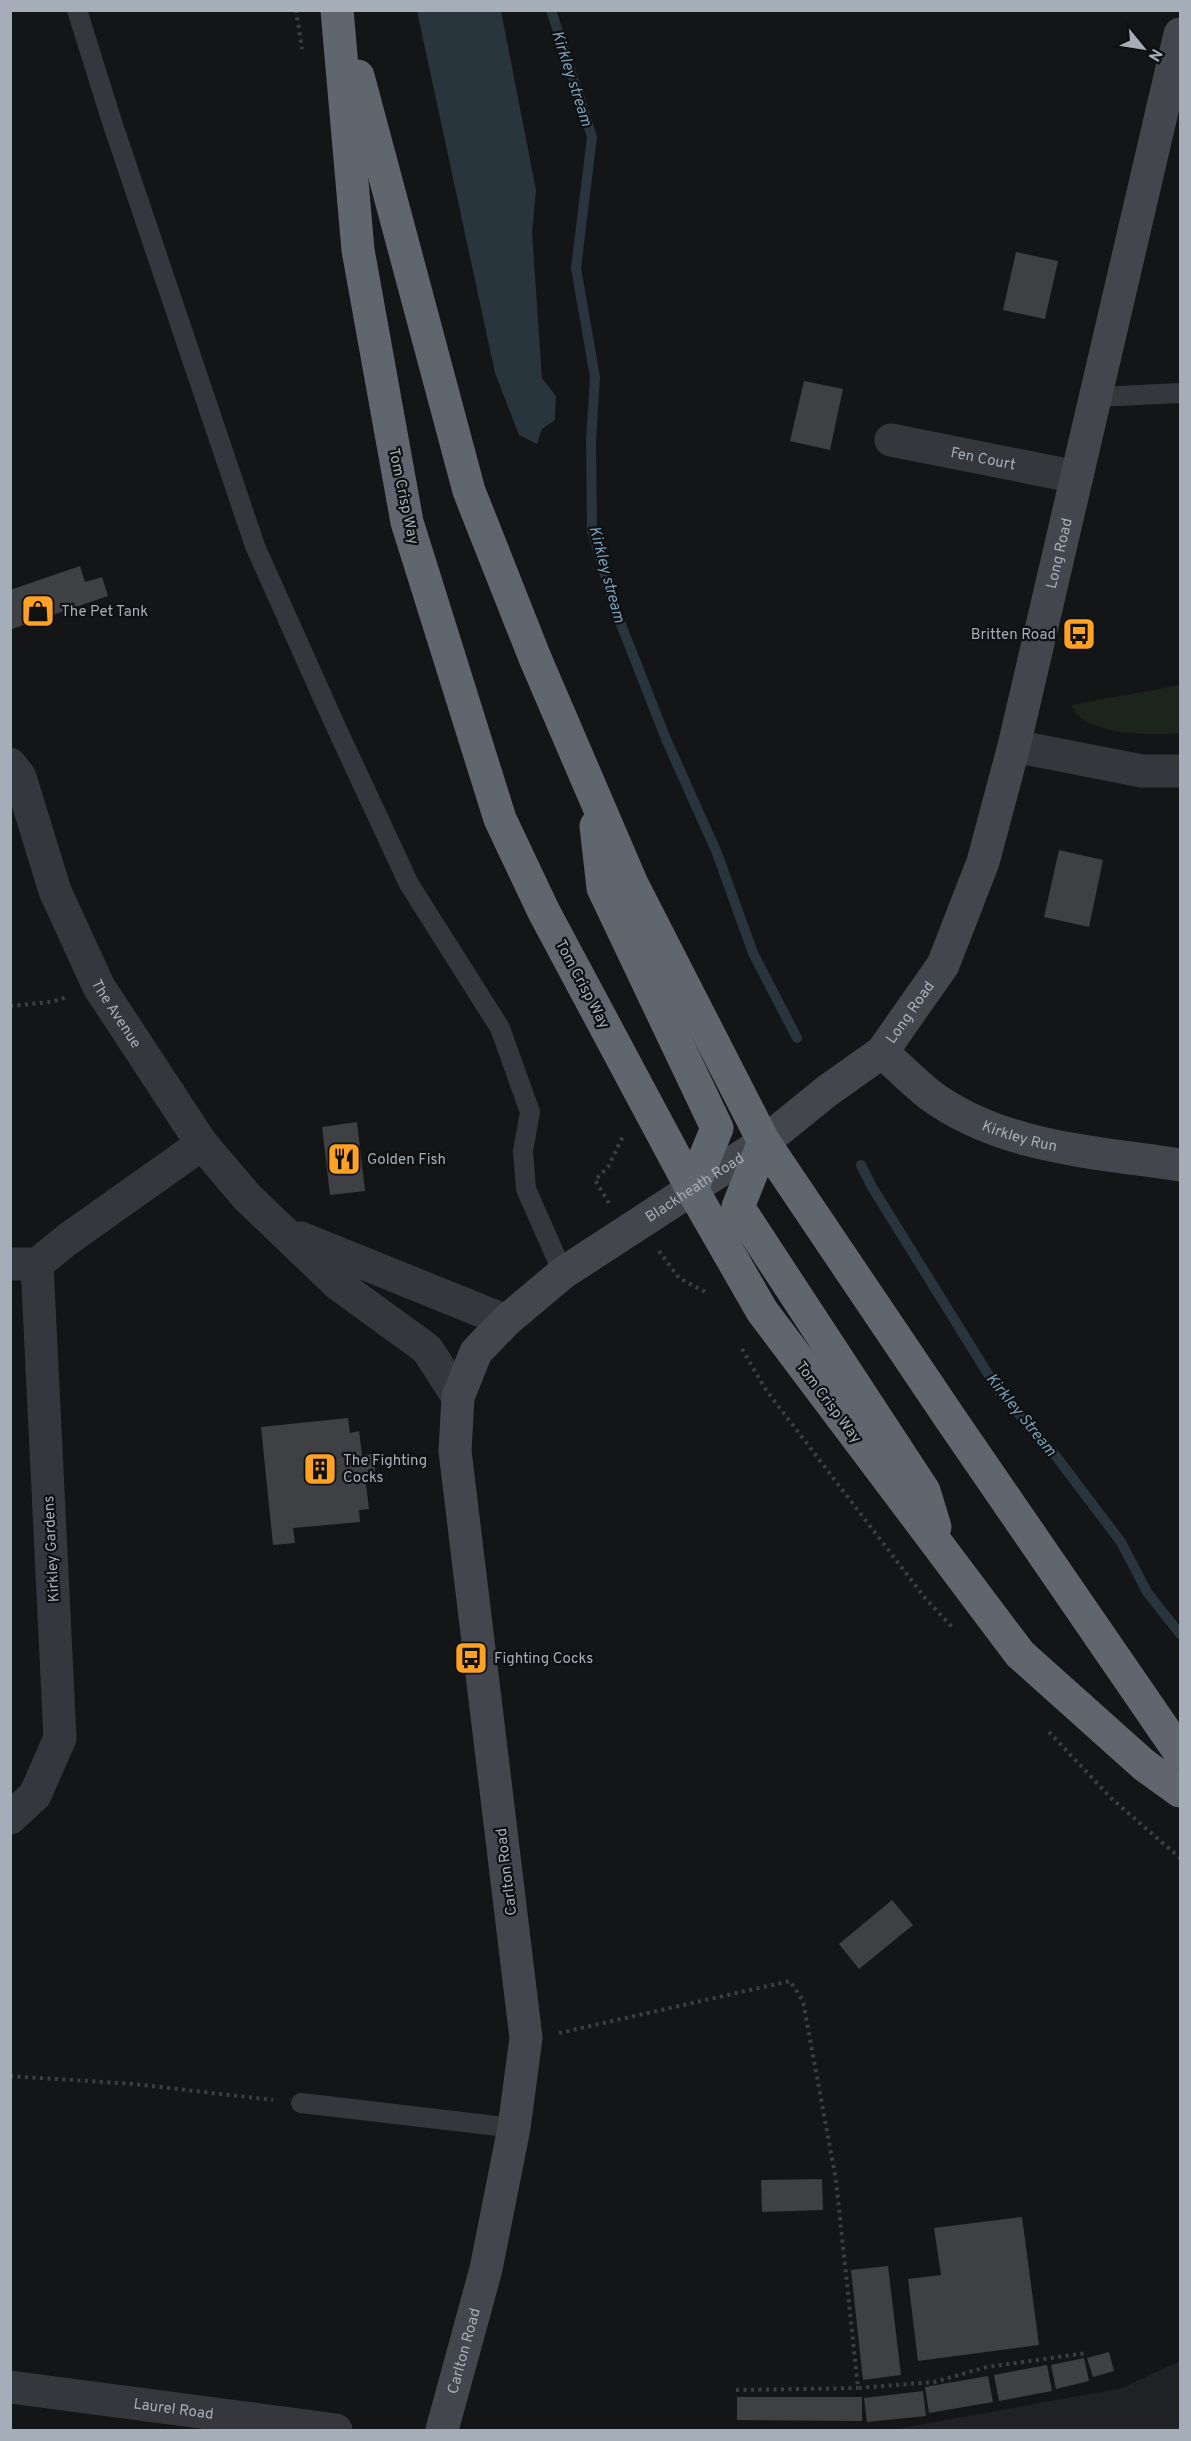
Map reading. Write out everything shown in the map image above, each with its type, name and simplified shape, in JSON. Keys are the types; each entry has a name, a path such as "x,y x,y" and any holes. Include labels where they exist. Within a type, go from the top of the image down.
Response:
{"highway":[{"name":"Tom Crisp Way","path":"339,10 469,491 535,658 632,884 764,1142 1180,1753"},
{"name":"Tom Crisp Way","path":"339,10 358,250 407,522 500,819 544,912 692,1189 762,1311 1020,1654 1144,1765 1180,1791"},
{"path":"592,791 603,888 717,1128 692,1189"},
{"path":"764,1142 738,1207 924,1491 944,1555"}],"street":[{"name":"Long Road","path":"882,1052 943,965 983,862 1014,746 1180,34"},
{"name":"Fen Court","path":"891,440 1077,477"},
{"path":"1014,746 1142,771 1180,771"},
{"name":"The Avenue","path":"10,764 20,777 55,891 99,987 202,1144 247,1197 279,1230 339,1285 427,1349 458,1397"},
{"name":"Blackheath Road","path":"506,1321 563,1273 764,1142 827,1091 882,1052"},
{"name":"Kirkley Run","path":"882,1052 931,1095 982,1125 1031,1141 1180,1165"},
{"name":"Kirkley Gardens","path":"10,1818 35,1795 60,1738 24,1264 68,1239 202,1144"},
{"name":"The Avenue","path":"279,1230 506,1321"},
{"name":"Carlton Road","path":"442,2430 486,2269 513,2128 526,2038 455,1451 458,1397 476,1352 506,1321"},
{"name":"Laurel Road","path":"10,2387 336,2430"}],"lane":[{"path":"77,10 112,123 255,546 409,884 500,1028 530,1112 523,1151 526,1189 563,1273"},
{"path":"1096,397 1180,393"},
{"path":"301,2103 513,2128"}],"path":[{"path":"10,1006 51,1002 99,987"},
{"path":"526,2038 549,2035 790,1981 803,2001 836,2180 858,2388"},
{"path":"10,2076 134,2084 301,2103"},
{"path":"736,2390 858,2388 934,2382 987,2367 1087,2354"}],"shaded area":[{"path":"417,11 501,11 536,190 532,232 542,378 556,396 555,420 542,429 537,444 519,435 495,373"},
{"path":"1180,685 1180,733 1120,732 1104,728 1078,715 1071,705"},
{"path":"1180,2361 1180,2430 891,2430 1122,2388"}],"building":[{"path":"1016,252 1058,261 1045,319 1003,310"},
{"path":"804,381 843,389 830,450 790,441"},
{"name":"The Pet Tank","path":"80,566 85,582 102,577 108,596 12,629 10,590"},
{"path":"1059,850 1103,860 1089,927 1044,917"},
{"name":"Golden Fish","path":"357,1122 365,1191 330,1195 322,1127"},
{"name":"The Fighting Cocks","path":"348,1418 350,1433 359,1431 362,1455 374,1454 376,1482 366,1484 369,1509 359,1510 360,1522 293,1528 295,1543 273,1545 261,1427"},
{"path":"892,1900 913,1925 859,1969 839,1944"},
{"path":"822,2179 823,2210 762,2212 761,2180"},
{"path":"1022,2217 1039,2345 918,2361 908,2279 941,2275 934,2228"},
{"path":"888,2266 901,2375 863,2380 851,2270"},
{"path":"1109,2352 1114,2371 1093,2377 1087,2358"},
{"path":"1084,2358 1089,2381 1056,2389 1051,2365"},
{"path":"1047,2365 1052,2391 999,2401 994,2375"},
{"path":"988,2376 993,2402 929,2413 925,2387"},
{"path":"923,2391 926,2416 867,2422 864,2398"},
{"path":"737,2397 862,2397 862,2421 737,2420"}],"waterway":[{"name":"Kirkley stream","path":"551,10 592,137 576,268 595,377 591,441 592,530 615,609 666,739 717,853 753,953 797,1038"},
{"name":"Kirkley Stream","path":"861,1165 872,1187 998,1390 1055,1455 1121,1542 1147,1592 1180,1634"}],"place":[{"name":"The Pet Tank","path":"38,611"},
{"name":"Britten Road","path":"1079,634"},
{"name":"Golden Fish","path":"344,1159"},
{"name":"The Fighting Cocks","path":"320,1469"},
{"name":"Fighting Cocks","path":"471,1658"}]}
